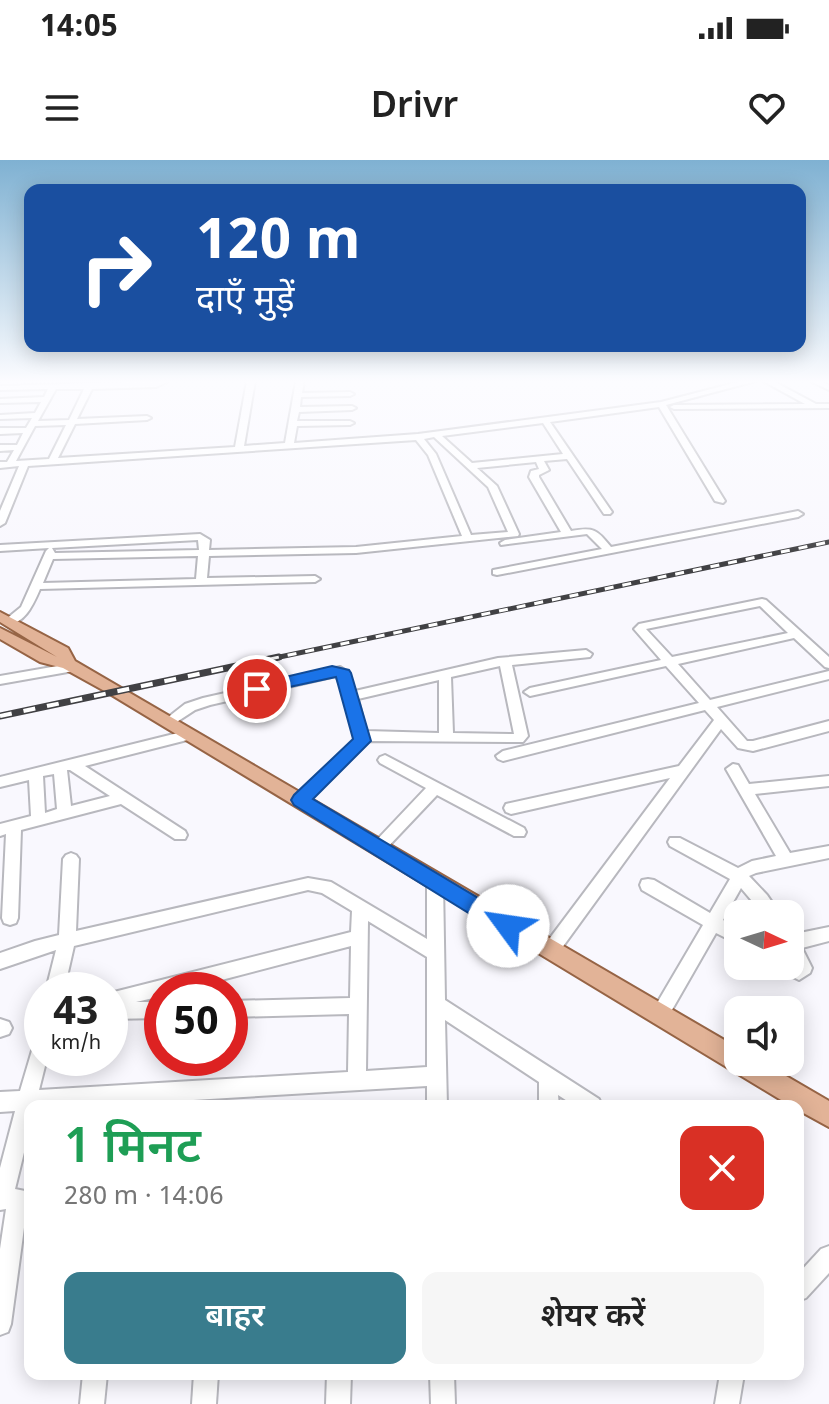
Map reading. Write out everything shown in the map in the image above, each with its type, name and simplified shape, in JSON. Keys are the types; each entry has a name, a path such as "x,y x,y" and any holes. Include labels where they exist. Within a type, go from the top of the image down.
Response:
{"main road":[{"path":"3,623 45,659 72,666 98,680 804,1100"},
{"path":"804,1100 829,1115"}],"street":[{"path":"5,465 24,439"},
{"path":"53,460 63,439"},
{"path":"239,449 241,439"},
{"path":"289,447 290,439"},
{"path":"5,465 392,439"},
{"path":"420,439 432,454 468,539"},
{"path":"0,548 51,552 205,553 356,550 516,533 496,493 440,439"},
{"path":"558,439 607,512"},
{"path":"682,439 720,501"},
{"path":"0,448 20,447"},
{"path":"470,466 569,456"},
{"path":"539,459 544,470 534,473 534,477 567,533"},
{"path":"0,523 25,463"},
{"path":"497,572 798,514"},
{"path":"485,547 591,532 609,551"},
{"path":"51,552 200,537 205,540 201,582"},
{"path":"3,623 26,609 51,552"},
{"path":"37,586 315,579"},
{"path":"829,664 765,604 757,602 640,627 740,742 753,746 829,726"},
{"path":"530,692 798,634"},
{"path":"351,696 505,661 586,654"},
{"path":"362,736 514,740 521,736 505,661"},
{"path":"0,680 72,666"},
{"path":"169,722 198,703 332,671 343,673 362,736 356,749 301,800"},
{"path":"445,674 446,738"},
{"path":"503,756 829,675"},
{"path":"550,951 720,721"},
{"path":"0,782 190,735"},
{"path":"385,760 519,832"},
{"path":"67,767 180,835"},
{"path":"65,813 67,767"},
{"path":"733,769 787,861"},
{"path":"511,808 684,770"},
{"path":"36,774 38,820"},
{"path":"745,790 829,781"},
{"path":"378,848 435,788"},
{"path":"10,918 6,886 7,828 123,798"},
{"path":"675,842 740,876 763,900"},
{"path":"659,1016 740,876 752,867 829,852"},
{"path":"59,972 67,941 71,859"},
{"path":"435,882 437,1100"},
{"path":"0,961 67,941 301,884 325,887 436,953"},
{"path":"648,885 724,929"},
{"path":"357,1081 360,908"},
{"path":"804,940 829,934"},
{"path":"128,996 359,937"},
{"path":"436,1004 583,1100"},
{"path":"248,1009 358,1006"},
{"path":"34,1076 28,1100 438,1076"},
{"path":"548,1078 549,1100"},
{"path":"0,1102 24,1100"},
{"path":"0,1324 24,1126"},
{"path":"804,1284 829,1257"},
{"path":"92,1404 94,1380"},
{"path":"204,1404 206,1380"},
{"path":"338,1404 339,1380"},
{"path":"442,1380 443,1404"},
{"path":"727,1404 731,1380"}],"railway":[{"path":"270,659 829,542"},
{"path":"0,716 279,657"}],"route":[{"path":"257,689 336,670 343,673 362,741 301,800 508,926"}]}
